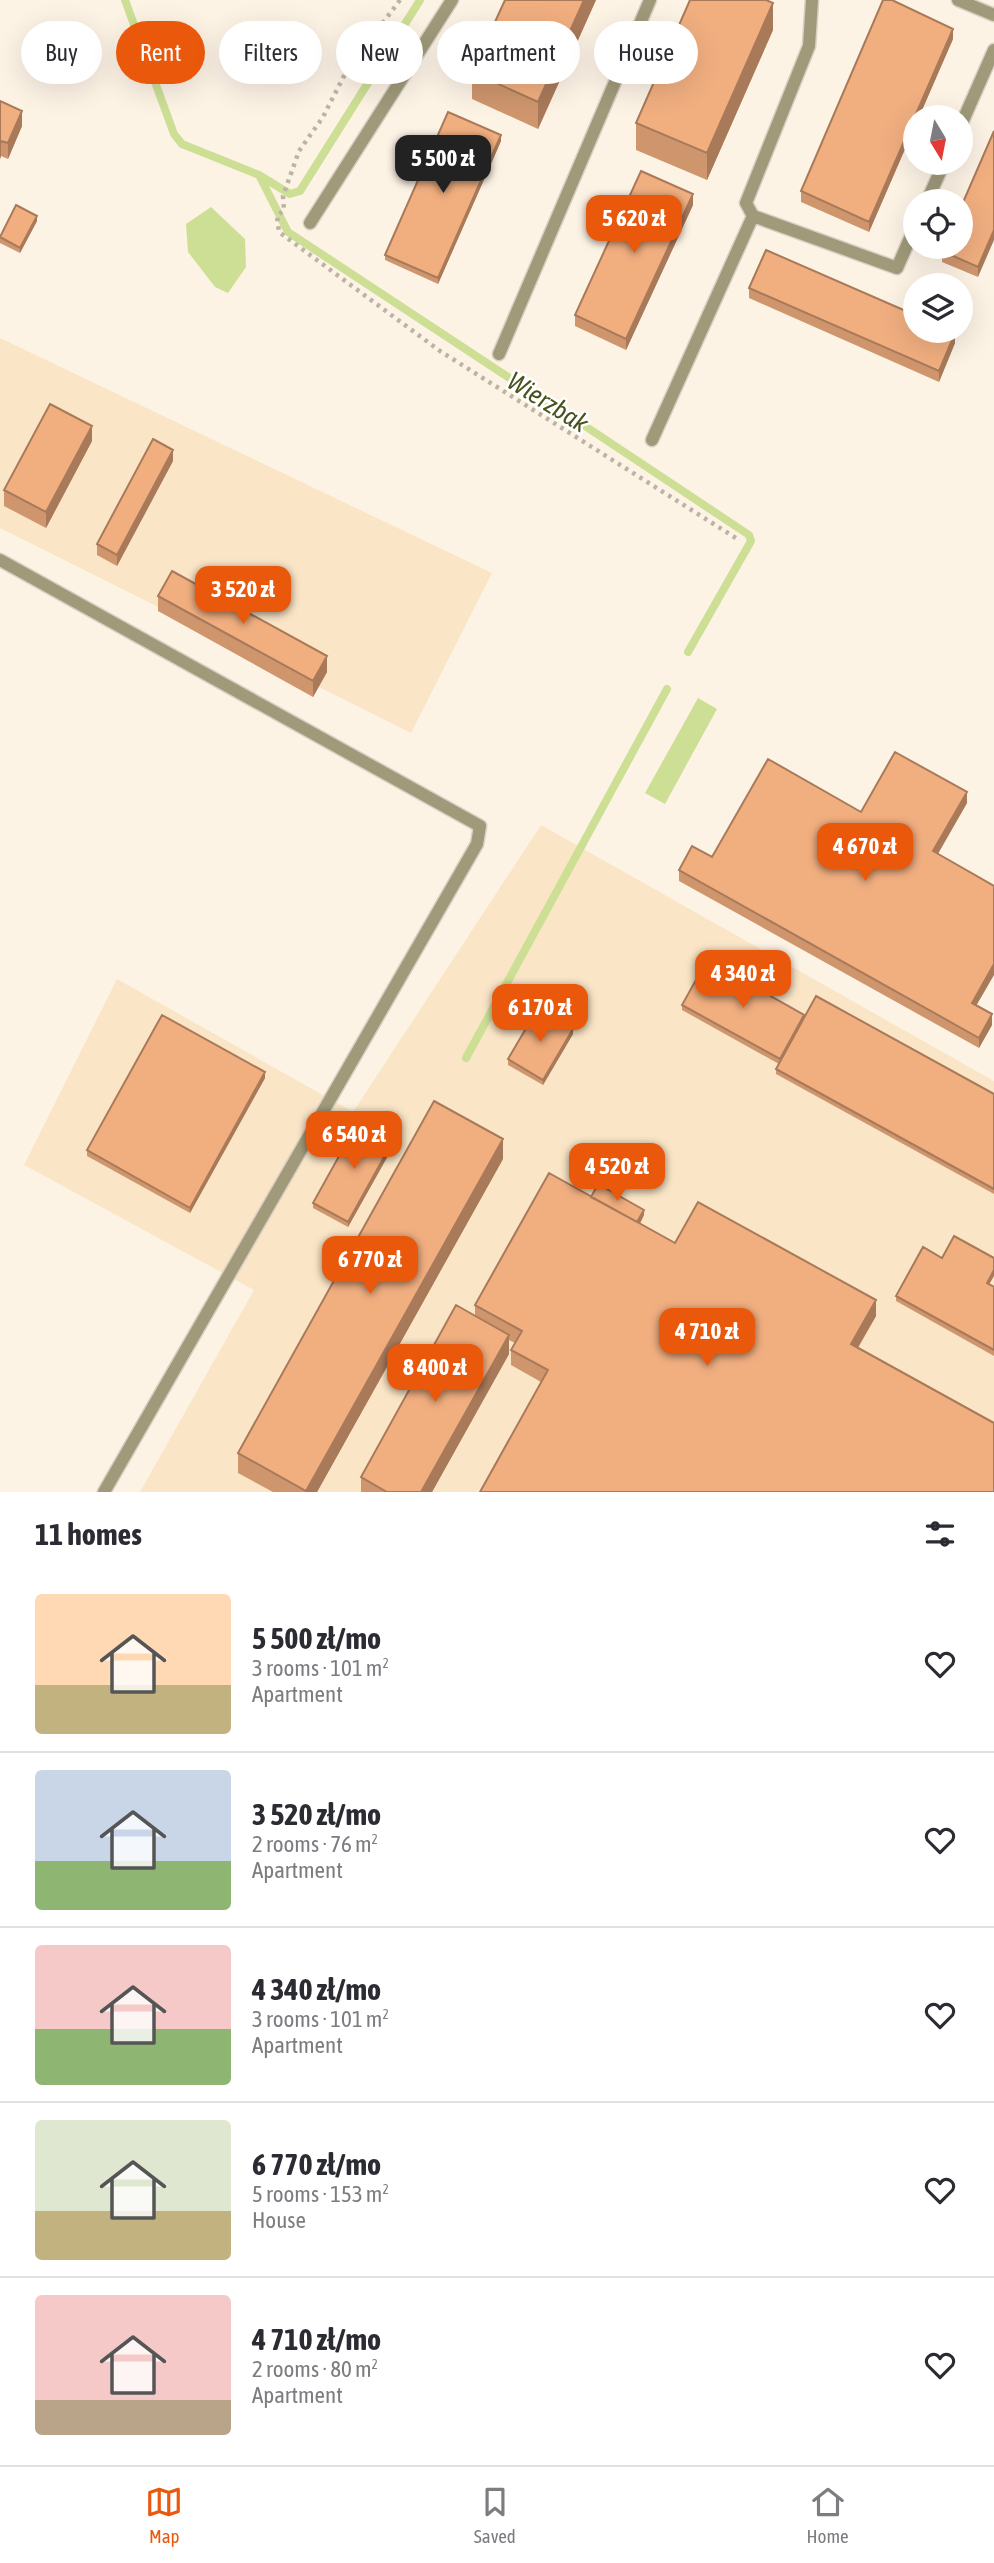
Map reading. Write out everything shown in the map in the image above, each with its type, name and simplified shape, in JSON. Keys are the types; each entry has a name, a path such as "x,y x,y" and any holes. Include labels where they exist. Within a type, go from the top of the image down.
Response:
{"lane":[{"path":"310,223 452,0"},
{"path":"499,354 650,0"},
{"path":"812,0 809,46 746,203 753,216 897,268 903,254"},
{"path":"958,0 994,15"},
{"path":"970,105 994,50"},
{"path":"652,440 753,216"},
{"path":"0,560 480,826 477,844 104,1492"}],"path":[{"path":"400,0 346,72 323,117 299,151 283,196 283,212 277,216 279,232 440,351 739,540"}],"shaded area":[{"path":"211,207 245,239 246,267 228,293 215,287 188,252 186,224"},
{"path":"0,338 492,573 411,733 0,528"},
{"path":"698,698 717,709 665,804 645,793"},
{"path":"541,825 994,1081 994,1492 140,1492 254,1290 24,1165 117,979 353,1112"}],"building":[{"path":"505,0 584,0 575,21 495,21"},
{"path":"690,0 766,0 773,3 707,153 636,123 653,84 698,84 698,21 681,21"},
{"path":"883,0 892,0 953,29 920,105 903,105 903,144 869,222 801,191"},
{"path":"498,84 546,84 538,102"},
{"path":"0,101 22,111 8,143 1,141 0,144"},
{"path":"448,112 501,135 438,278 385,255"},
{"path":"994,131 994,230 978,267 960,259 973,259 973,189 969,189"},
{"path":"641,171 693,194 626,339 575,315"},
{"path":"16,205 37,216 20,248 0,237"},
{"path":"766,250 903,310 903,343 951,343 939,371 749,288"},
{"path":"50,404 92,426 46,512 4,490"},
{"path":"153,439 173,450 117,555 97,544"},
{"path":"172,571 327,656 313,681 158,596"},
{"path":"895,752 967,792 933,851 994,886 994,964 972,1003 992,1014 979,1038 679,870 692,846 712,857 768,759 861,812"},
{"path":"707,960 804,1015 780,1059 682,1005"},
{"path":"816,996 994,1094 994,1189 776,1069"},
{"path":"538,1008 573,1029 543,1080 508,1059"},
{"path":"162,1015 265,1072 190,1208 87,1150"},
{"path":"434,1101 503,1139 306,1491 238,1453"},
{"path":"359,1120 394,1139 348,1222 313,1203"},
{"path":"549,1173 675,1243 698,1202 876,1300 851,1344 994,1423 994,1492 480,1492 548,1370 511,1350 522,1331 475,1305"},
{"path":"598,1184 644,1210 637,1222 591,1197"},
{"path":"954,1236 994,1258 994,1270 987,1283 994,1287 994,1350 896,1296 923,1247 942,1258"},
{"path":"456,1305 509,1335 421,1492 387,1492 361,1477"}],"waterway":[{"name":"Wierzbak","path":"125,0 174,134 182,144 259,175 290,194 300,191 420,0"},
{"name":"Wierzbak","path":"259,175 288,232 514,381 541,404 556,413 573,418 749,535 751,541 688,652"},
{"name":"Wierzbak","path":"466,1058 667,689"}]}
